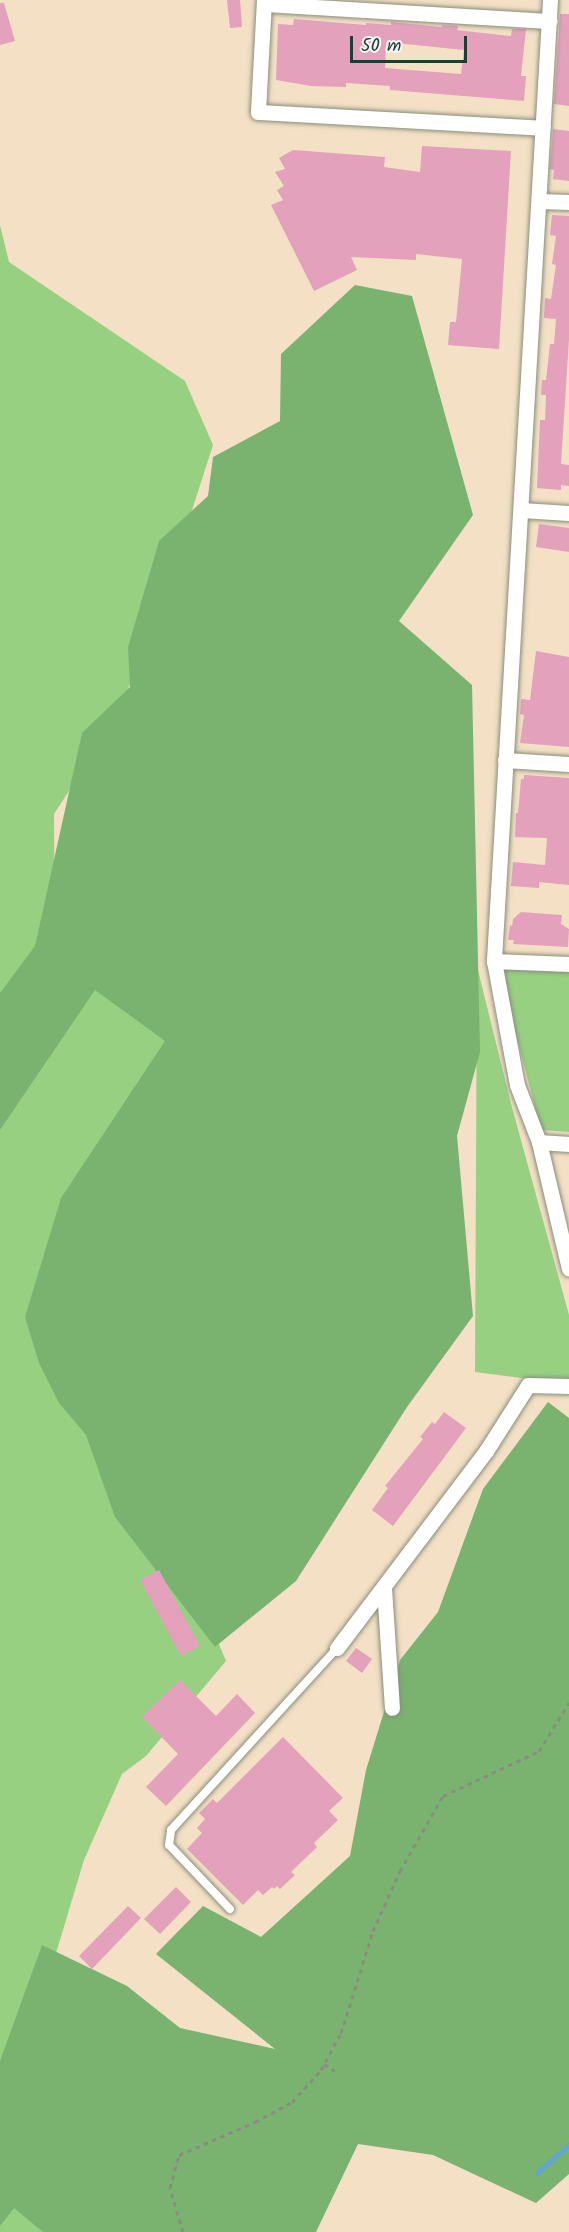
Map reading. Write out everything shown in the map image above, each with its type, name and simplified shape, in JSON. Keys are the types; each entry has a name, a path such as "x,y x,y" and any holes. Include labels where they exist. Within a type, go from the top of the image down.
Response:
{"street":[{"path":"550,0 494,962 517,1085 539,1142 569,1269"},
{"path":"543,128 258,112 264,2 549,21"},
{"path":"539,201 569,202"},
{"path":"521,510 569,513"},
{"path":"505,760 569,764"},
{"path":"494,962 569,964"},
{"path":"539,1142 569,1144"},
{"path":"337,1648 486,1451 528,1385 569,1386"},
{"path":"384,1588 392,1708"}],"lane":[{"path":"230,1909 169,1845 171,1830 337,1648"}],"path":[{"path":"183,2232 170,2188 179,2155 255,2122 292,2102 324,2064 341,2033 373,1931 400,1871 443,1796 539,1751 569,1703"},
{"path":"324,2064 335,2072"}],"green space":[{"path":"0,225 9,262 185,381 213,445 146,653 102,740 54,814 55,971 133,989 167,1028 176,1542 226,1661 146,1756 122,1774 84,1860 0,2140"},
{"path":"355,285 412,296 473,515 399,621 472,685 480,1052 457,1136 473,1316 407,1407 296,1581 215,1647 115,1517 86,1435 59,1403 39,1363 25,1317 61,1198 165,1041 95,990 0,1130 0,993 35,946 82,733 130,687 128,647 159,541 208,496 213,457 280,421 281,354"},
{"path":"498,965 569,970 569,1132 541,1130"},
{"path":"477,966 510,1100 569,1315 569,1384 475,1372"},
{"path":"548,1402 569,1418 569,2174 536,2203 433,2155 358,2144 316,2232 43,2232 14,2208 0,2226 0,2061 42,1945 127,1986 180,2028 275,2049 156,1954 203,1906 261,1937 350,1856 366,1770 400,1660 438,1612 483,1489"},
{"path":"0,2142 78,2232 0,2232"}],"building":[{"path":"227,0 240,0 242,27 230,28"},
{"path":"0,3 4,3 15,41 0,45"},
{"path":"560,14 569,14 569,106 554,104"},
{"path":"294,19 366,25 366,23 391,25 391,22 442,27 442,25 458,26 457,30 511,36 512,29 526,29 521,76 526,76 524,101 390,90 390,86 346,83 346,87 311,86 276,80 278,24 293,25","holes":["386,42 464,50 461,74 385,68"]},
{"path":"553,129 569,131 569,181 553,179 554,170 550,169"},
{"path":"422,146 511,151 499,349 448,345 450,322 456,322 462,259 416,254 416,260 351,257 357,270 314,291 271,205 283,200 277,190 284,186 275,172 285,169 279,158 293,150 385,157 384,167 420,172"},
{"path":"552,215 569,216 569,339 561,464 569,465 569,486 561,485 561,490 537,488 540,420 545,420 546,395 541,395 542,380 546,380 550,344 554,344 556,319 544,318 545,298 551,299 556,265 552,264 556,236 550,235"},
{"path":"539,524 569,528 569,552 536,547"},
{"path":"536,651 569,657 569,747 520,743 524,715 520,714 521,699 530,700"},
{"path":"524,775 569,778 569,885 539,882 539,888 511,886 513,862 545,865 547,838 515,837 516,813 518,813 521,779 524,779"},
{"path":"521,912 562,915 561,924 569,929 568,947 513,944 514,940 508,940 510,925 512,926 513,919"},
{"path":"444,1412 466,1428 393,1526 372,1510 388,1488 385,1486 423,1439 420,1437 432,1422 435,1424"},
{"path":"159,1570 200,1646 181,1656 140,1580"},
{"path":"356,1648 372,1659 362,1673 346,1661"},
{"path":"180,1680 216,1716 237,1694 255,1713 166,1806 146,1787 178,1754 142,1717"},
{"path":"283,1737 343,1798 329,1811 338,1820 314,1843 317,1847 291,1872 295,1875 280,1889 277,1886 274,1889 272,1887 263,1895 258,1890 243,1905 187,1849 202,1833 197,1828 205,1819 199,1813 213,1799 217,1803"},
{"path":"176,1887 191,1902 160,1934 144,1919"},
{"path":"128,1906 141,1918 92,1969 79,1956"}],"waterway":[{"path":"537,2173 569,2145"}]}
